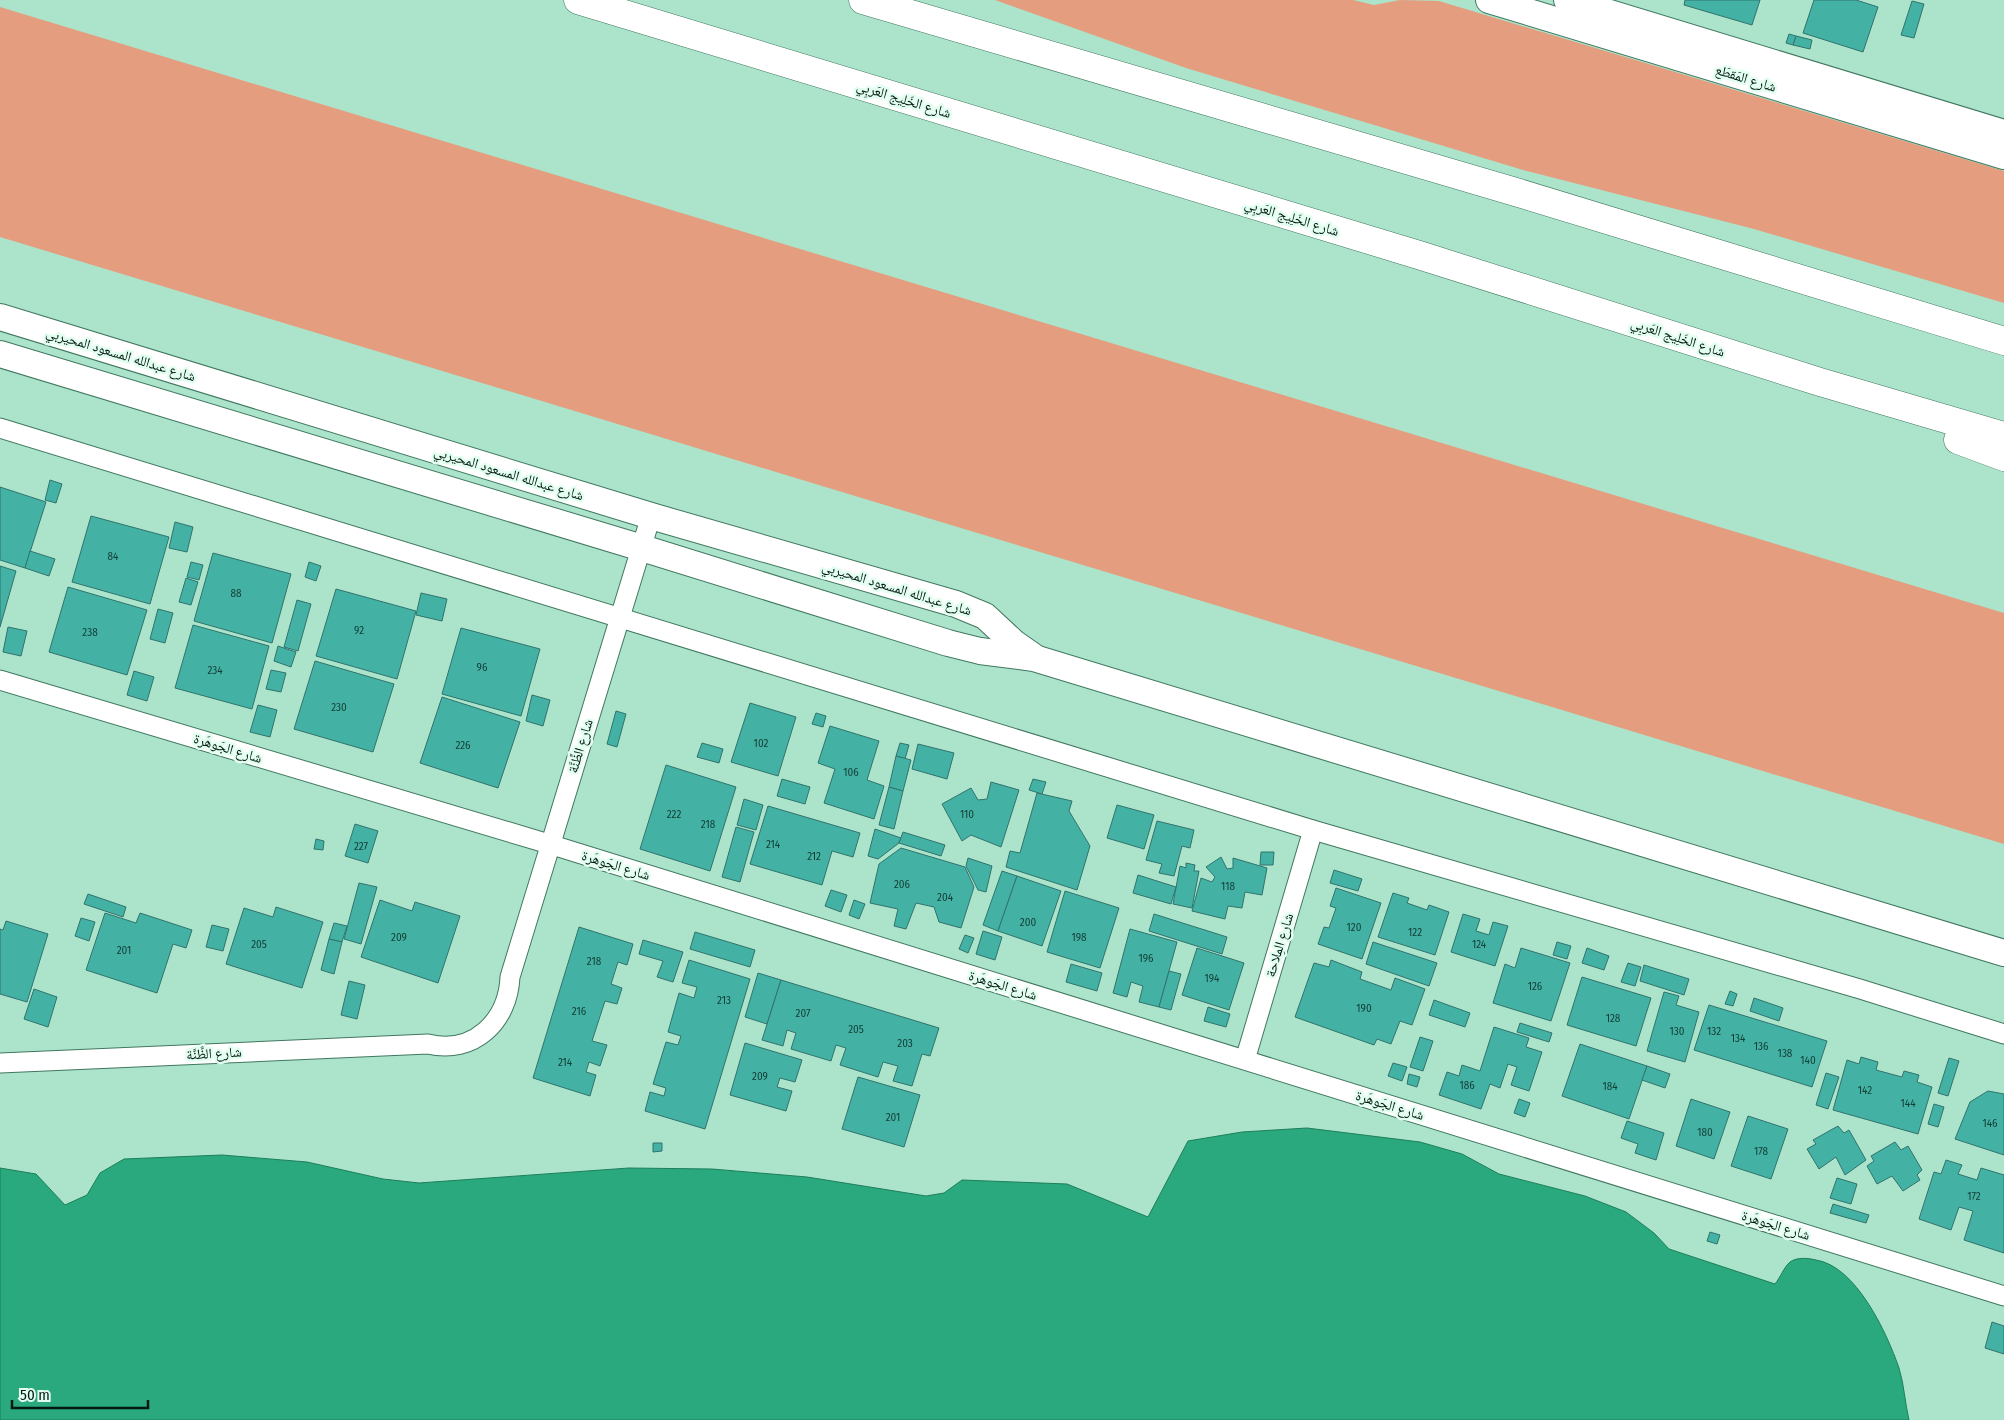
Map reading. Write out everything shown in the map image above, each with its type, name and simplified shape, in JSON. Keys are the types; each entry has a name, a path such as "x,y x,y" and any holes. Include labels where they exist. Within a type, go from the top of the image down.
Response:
{"highway":[{"name":"شارع الخَلِيج العَربِي","path":"578,0 1422,256 1820,382 2004,436"},
{"path":"863,0 1519,193 2004,341"},
{"path":"1911,312 2004,335"},
{"path":"1820,382 1916,425 2004,457"}],"street":[{"name":"شارع المَقطَع","path":"1489,0 2004,156"},
{"name":"شارع المَقطَع","path":"1567,0 2004,133"},
{"name":"شارع عبدالله المسعود المحيربي","path":"0,317 651,516 956,604 985,616 1014,643 1034,658"},
{"path":"0,354 642,548 934,639 980,651 1034,658 2004,953"},
{"path":"0,428 1313,830 1850,986 2004,1034"},
{"name":"شارع الظَّنَّة","path":"0,1063 428,1044 477,1024 492,1007 510,977 549,844 651,516"},
{"path":"934,639 958,637 968,631 970,619 956,604"},
{"name":"شارع الجَوهَرة","path":"0,680 549,844 2004,1296"},
{"name":"شارع المِلاحة","path":"1245,1060 1313,830"}],"shaded area":[{"path":"995,0 1353,0 1374,5 1400,0 1439,1 2004,171 2004,303 1754,229 1523,170 1186,68"},
{"path":"0,7 2004,613 2004,844 0,237"},
{"path":"1307,1128 1420,1142 1462,1154 1499,1174 1585,1196 1626,1212 1654,1233 1669,1249 1775,1284 1788,1264 1796,1259 1816,1260 1831,1265 1844,1274 1857,1288 1868,1303 1887,1337 1899,1368 1909,1420 0,1420 0,1168 36,1174 65,1205 87,1195 100,1173 124,1159 222,1155 307,1162 383,1179 419,1183 629,1168 712,1169 807,1177 926,1196 944,1193 962,1180 1067,1184 1148,1217 1188,1141 1242,1132"}],"building":[{"path":"1685,0 1760,0 1752,25 1684,5"},
{"path":"1814,0 1856,0 1878,7 1863,52 1803,33"},
{"path":"1912,1 1924,4 1914,38 1901,35"},
{"path":"1789,34 1796,36 1793,45 1786,43"},
{"path":"1796,36 1812,40 1810,49 1793,45"},
{"path":"50,480 62,484 56,503 45,500"},
{"path":"0,487 46,502 25,568 0,560"},
{"path":"91,516 169,537 150,604 72,582"},
{"path":"175,522 193,527 187,552 169,548"},
{"path":"30,551 55,559 49,576 25,568"},
{"path":"213,553 291,574 272,643 194,621"},
{"path":"191,562 203,565 199,580 187,577"},
{"path":"309,562 321,566 316,581 305,577"},
{"path":"0,566 16,571 0,627"},
{"path":"186,578 198,582 191,605 179,602"},
{"path":"68,587 147,610 127,675 49,652"},
{"path":"336,589 416,611 397,679 316,656"},
{"path":"421,593 447,599 442,621 416,615"},
{"path":"297,600 311,604 298,651 284,647"},
{"path":"158,609 173,613 165,643 150,639"},
{"path":"193,625 269,646 252,709 175,688"},
{"path":"8,627 27,631 21,656 3,652"},
{"path":"461,628 540,649 521,716 442,694"},
{"path":"278,646 296,652 291,667 274,661"},
{"path":"315,661 394,684 373,752 294,729"},
{"path":"271,670 286,673 281,692 266,689"},
{"path":"134,671 154,677 147,701 127,695"},
{"path":"532,695 550,700 543,726 526,721"},
{"path":"442,697 520,722 498,788 420,763"},
{"path":"750,703 796,717 778,776 731,762"},
{"path":"258,705 277,710 270,737 250,732"},
{"path":"616,711 626,714 617,747 607,744"},
{"path":"816,713 826,716 823,727 812,724"},
{"path":"830,726 879,741 867,780 884,786 874,819 824,803 835,769 818,763"},
{"path":"702,743 723,749 719,763 697,757"},
{"path":"900,743 909,745 905,759 896,756"},
{"path":"918,744 954,753 947,779 912,769"},
{"path":"896,756 911,760 903,791 889,787"},
{"path":"666,765 736,787 710,871 640,849"},
{"path":"782,779 810,787 805,804 777,796"},
{"path":"1033,779 1046,782 1042,794 1029,790"},
{"path":"991,782 1019,790 1001,847 971,835 962,841 942,804 971,788 978,800 987,799"},
{"path":"889,787 903,791 894,829 879,825"},
{"path":"1037,793 1072,801 1069,811 1090,846 1077,890 1006,867 1010,851 1020,853"},
{"path":"744,799 763,805 756,830 737,825"},
{"path":"1117,805 1154,815 1144,849 1107,838"},
{"path":"768,806 860,833 853,857 832,851 822,885 750,864"},
{"path":"1157,821 1194,830 1190,848 1182,846 1174,876 1159,873 1162,864 1146,860"},
{"path":"355,824 378,831 368,863 345,856"},
{"path":"736,827 754,832 740,882 722,877"},
{"path":"875,829 901,838 899,843 878,859 868,856"},
{"path":"903,832 945,845 941,856 899,843"},
{"path":"316,839 324,841 323,850 314,849"},
{"path":"901,848 965,867 974,887 961,928 939,922 934,907 916,903 906,929 894,926 898,909 870,903 879,864"},
{"path":"1261,852 1274,852 1273,865 1260,865"},
{"path":"1221,857 1227,869 1233,868 1233,858 1267,868 1262,895 1245,892 1242,908 1228,906 1225,919 1192,911 1201,878 1212,882 1215,877 1206,867"},
{"path":"968,858 992,866 986,892 978,890 966,866"},
{"path":"1186,863 1195,865 1194,871 1199,871 1192,908 1173,904 1180,866 1186,868"},
{"path":"1334,870 1362,879 1358,891 1330,883"},
{"path":"1002,871 1017,876 998,931 983,925"},
{"path":"1138,875 1176,887 1171,904 1133,893"},
{"path":"1017,876 1061,891 1042,946 998,931"},
{"path":"359,883 377,887 361,944 344,939"},
{"path":"1336,888 1381,903 1362,959 1318,944 1324,927 1329,928 1336,908 1330,906"},
{"path":"831,890 847,895 841,912 825,906"},
{"path":"1065,891 1119,908 1100,968 1047,952"},
{"path":"1393,893 1409,898 1407,903 1427,910 1429,905 1449,912 1435,955 1378,937"},
{"path":"88,894 126,907 123,917 84,904"},
{"path":"380,900 412,911 415,902 460,916 438,983 361,957"},
{"path":"854,900 865,904 859,919 849,915"},
{"path":"276,907 323,922 302,988 226,964 244,908 273,917"},
{"path":"105,913 136,923 140,913 192,930 186,948 173,944 157,993 86,970"},
{"path":"1154,914 1227,937 1222,954 1149,931"},
{"path":"1463,914 1480,919 1476,931 1489,935 1493,922 1508,926 1495,966 1451,952"},
{"path":"81,918 95,922 89,941 75,936"},
{"path":"6,921 48,934 27,1002 0,994 0,929 3,930"},
{"path":"334,923 347,926 342,942 329,939"},
{"path":"212,925 229,929 223,951 206,947"},
{"path":"579,927 633,944 627,965 618,962 611,984 622,988 617,1004 605,1001 592,1041 607,1045 600,1066 589,1062 586,1072 596,1075 590,1096 533,1078"},
{"path":"1130,929 1177,942 1159,1007 1139,1002 1143,986 1131,982 1127,997 1113,993"},
{"path":"983,931 1002,937 995,960 976,954"},
{"path":"695,932 755,950 750,967 690,949"},
{"path":"965,935 974,938 968,953 959,949"},
{"path":"329,939 342,942 334,974 321,970"},
{"path":"643,940 683,952 673,982 657,977 663,961 639,954"},
{"path":"1373,942 1437,963 1429,986 1366,964"},
{"path":"1557,942 1571,946 1567,959 1553,955"},
{"path":"1197,948 1244,963 1229,1010 1182,995"},
{"path":"1521,948 1570,963 1551,1021 1493,1003 1505,964 1515,968"},
{"path":"1587,948 1609,956 1604,970 1582,963"},
{"path":"689,960 750,979 705,1129 645,1111 650,1092 664,1096 666,1088 653,1084 666,1042 678,1045 681,1036 668,1032 679,993 694,998 697,987 682,983"},
{"path":"1331,960 1362,972 1360,979 1391,990 1395,978 1425,989 1412,1025 1400,1021 1391,1044 1377,1039 1374,1045 1295,1017 1314,963 1329,967"},
{"path":"1628,963 1641,967 1635,986 1621,982"},
{"path":"1071,964 1102,973 1097,991 1066,982"},
{"path":"1644,965 1689,979 1684,995 1640,981"},
{"path":"1169,971 1181,974 1171,1010 1159,1007"},
{"path":"758,973 781,980 767,1024 745,1017"},
{"path":"1582,977 1651,998 1636,1046 1567,1025"},
{"path":"781,980 939,1028 930,1056 922,1054 912,1086 893,1081 898,1066 883,1062 878,1077 840,1065 846,1048 836,1045 831,1061 791,1049 796,1033 787,1030 783,1046 762,1040"},
{"path":"349,981 365,985 357,1019 341,1015"},
{"path":"34,989 57,997 48,1027 24,1019"},
{"path":"1730,991 1737,994 1733,1006 1725,1004"},
{"path":"1664,992 1679,996 1676,1005 1699,1012 1685,1062 1647,1051"},
{"path":"1754,998 1783,1008 1779,1021 1750,1011"},
{"path":"1434,1000 1470,1013 1465,1027 1429,1015"},
{"path":"1709,1005 1827,1041 1812,1087 1694,1050"},
{"path":"1208,1007 1230,1014 1226,1027 1204,1021"},
{"path":"1520,1023 1552,1033 1549,1042 1517,1032"},
{"path":"1494,1027 1529,1038 1526,1047 1542,1052 1529,1091 1511,1085 1517,1067 1508,1064 1500,1088 1490,1084 1481,1109 1439,1095 1447,1072 1459,1076 1462,1065 1480,1071"},
{"path":"1420,1037 1433,1041 1423,1071 1410,1067"},
{"path":"745,1043 802,1060 795,1082 780,1078 777,1087 792,1091 786,1111 730,1095"},
{"path":"1580,1044 1647,1066 1629,1119 1562,1096"},
{"path":"1861,1057 1878,1062 1876,1070 1902,1077 1904,1071 1919,1075 1917,1082 1932,1087 1918,1134 1833,1110 1847,1060 1859,1064"},
{"path":"1949,1058 1959,1061 1948,1096 1938,1093"},
{"path":"1393,1063 1407,1067 1402,1081 1388,1076"},
{"path":"1647,1066 1670,1074 1665,1088 1642,1080"},
{"path":"1826,1073 1839,1077 1828,1109 1816,1105"},
{"path":"1409,1074 1420,1077 1417,1087 1407,1084"},
{"path":"858,1077 920,1095 904,1147 842,1129"},
{"path":"1988,1091 2004,1094 2004,1155 1955,1139 1970,1102"},
{"path":"1519,1099 1530,1103 1525,1117 1514,1113"},
{"path":"1691,1099 1730,1112 1714,1159 1676,1146"},
{"path":"1934,1104 1944,1107 1938,1127 1928,1124"},
{"path":"1748,1116 1788,1129 1771,1179 1731,1166"},
{"path":"1627,1121 1664,1133 1656,1160 1635,1153 1638,1144 1621,1138"},
{"path":"1838,1126 1844,1133 1849,1130 1866,1160 1845,1175 1836,1157 1819,1169 1807,1149 1816,1144 1813,1140"},
{"path":"1895,1142 1901,1150 1908,1146 1922,1170 1917,1175 1920,1180 1903,1191 1892,1176 1877,1184 1867,1166 1874,1161 1871,1156"},
{"path":"653,1143 662,1143 662,1151 653,1152"},
{"path":"1946,1160 1962,1165 1958,1174 1977,1180 1981,1168 2004,1175 2004,1253 1964,1240 1973,1211 1959,1207 1951,1230 1919,1219 1934,1172 1941,1174"},
{"path":"1837,1178 1857,1184 1851,1204 1830,1198"},
{"path":"1833,1204 1869,1215 1866,1223 1830,1213"},
{"path":"1710,1232 1720,1235 1717,1244 1707,1241"},
{"path":"1992,1322 2004,1326 2004,1354 1985,1348"}]}
